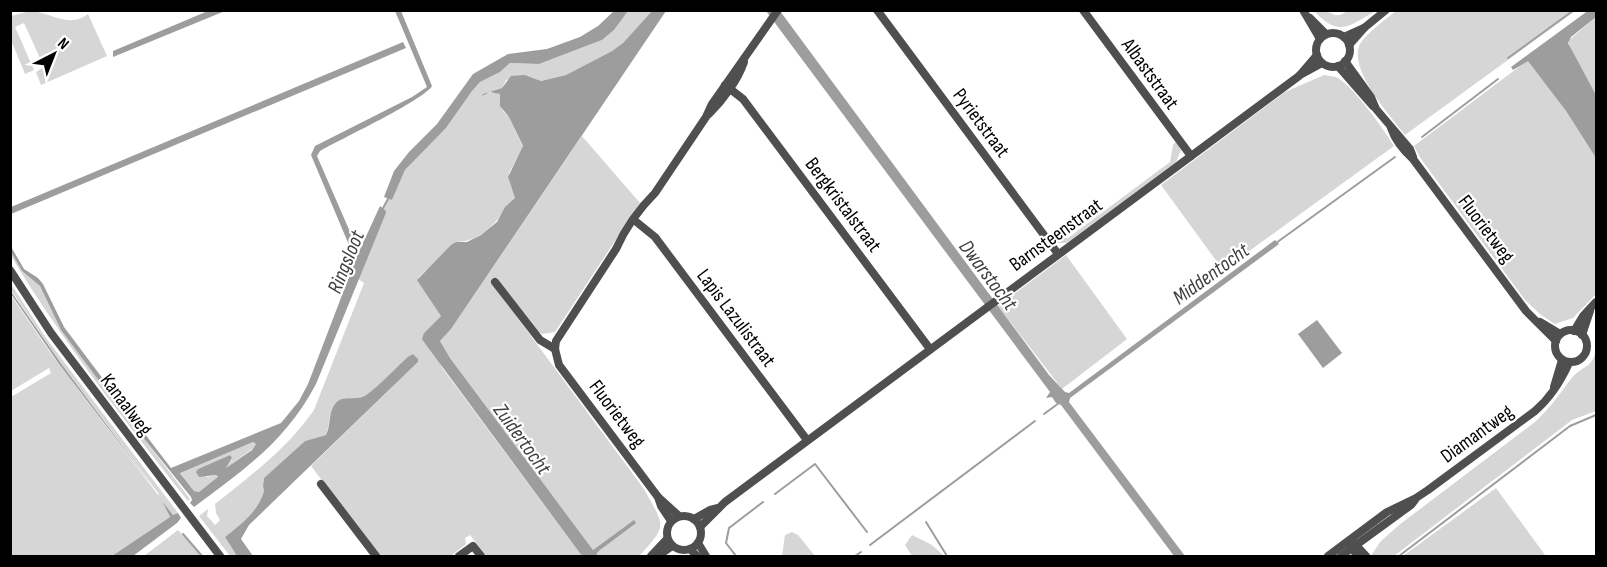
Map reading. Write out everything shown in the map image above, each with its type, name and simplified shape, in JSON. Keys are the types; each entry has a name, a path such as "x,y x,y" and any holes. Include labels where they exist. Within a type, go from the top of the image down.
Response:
{"street":[{"path":"555,349 559,335 616,249 621,237 636,221 706,117 712,104 727,87 778,10"},
{"name":"Pyrietstraat","path":"877,10 1058,254"},
{"name":"Albaststraat","path":"1083,10 1191,156"},
{"path":"1349,45 1364,28 1386,10"},
{"path":"1306,14 1323,36"},
{"path":"1344,37 1364,28"},
{"path":"1335,33 1344,37 1349,45 1349,56 1338,66 1328,66 1320,59 1317,45 1323,36 1335,33"},
{"name":"Barnsteenstraat","path":"700,527 718,508 807,440 1320,59"},
{"name":"Fluorietweg","path":"1346,61 1371,97 1376,109"},
{"name":"Fluorietweg","path":"1338,66 1404,141 1413,159 1534,319 1558,338"},
{"name":"Bergkristalstraat","path":"727,87 743,99 930,350"},
{"name":"Lapis Lazulistraat","path":"636,221 655,237 807,440"},
{"name":"Kanaalweg","path":"10,270 51,333 220,556"},
{"name":"Fluorietweg","path":"495,282 540,340 555,349 559,365 658,497 679,516"},
{"path":"1574,331 1583,316 1594,305"},
{"path":"1582,335 1594,305"},
{"path":"1565,331 1574,331 1582,335 1587,344 1585,354 1579,361 1566,361 1556,352 1558,338 1565,331"},
{"name":"Diamantweg","path":"1328,556 1387,512 1416,498 1545,403 1566,361"},
{"path":"321,484 376,556"},
{"name":"Fluorietweg","path":"658,497 671,521"},
{"name":"Diamantweg","path":"1341,556 1411,505 1416,498"},
{"name":"Barnsteenstraat","path":"694,519 718,508"},
{"path":"679,516 694,519 700,527 701,535 698,543 690,549 683,550 670,543 666,532 671,521 679,516"},
{"path":"1349,540 1357,556"},
{"path":"652,556 670,543"},
{"path":"698,543 706,556"},
{"path":"459,556 473,546 481,556"},
{"path":"1354,547 1366,556"},
{"path":"690,549 697,556"}],"shaded area":[{"path":"1589,10 1596,11 1596,17 1571,37 1568,43 1596,95 1596,158 1566,111 1528,61 1513,70 1511,67"},
{"path":"30,11 66,20 81,18 88,14 107,56 41,85 36,72 44,67 24,23 15,27 34,70 25,74 11,40 11,16"},
{"path":"208,11 225,11 113,57 113,51"},
{"path":"395,11 401,11 432,86 414,101 320,151 317,156 354,241 349,245 311,155 315,146 412,97 427,87"},
{"path":"614,11 628,11 614,30 602,40 539,64 510,63 500,72 480,82 446,128 405,170 392,200 384,197 394,171 437,124 473,74 508,54 547,49 580,37 598,26"},
{"path":"628,11 652,11 623,43 612,51 566,75 541,81 525,75 506,80 502,88 483,94 494,92 500,94 503,111 509,117 523,147 509,173 515,198 490,228 475,238 456,242 418,278 441,316 424,333 443,369 582,556 486,556 470,535 465,538 466,544 451,556 381,556 311,466 418,362 413,354 366,395 338,401 331,411 326,435 305,441 264,478 264,491 258,505 225,537 237,556 230,556 199,516 208,509 207,516 215,525 220,520 215,504 280,449 314,410 364,283 358,279 386,213 383,209 388,198 392,200 405,170 446,128 480,82 500,72 510,63 539,64 602,40 614,30"},
{"path":"652,11 666,11 451,329 440,341 450,358 593,550 634,520 636,523 600,550 597,553 598,556 582,556 422,339 424,333 441,316 417,280 451,245 456,242 467,242 481,235 497,222 505,207 515,198 508,177 523,146 509,117 500,106 500,94 490,92 482,96 483,94 502,88 511,76 525,75 541,81 566,75 623,43"},
{"path":"766,11 780,11 1049,375 1065,392 1069,393 1275,240 1279,244 1070,398 1069,402 1185,556 1174,556 1061,405 1056,403 1052,397 1046,398 1050,392"},
{"path":"1314,11 1326,11 1340,15 1348,11 1376,11 1351,25 1338,27 1331,25"},
{"path":"1396,11 1575,11 1405,135 1373,93 1360,68 1358,56 1359,46 1365,37"},
{"path":"1596,17 1596,95 1568,41"},
{"path":"403,42 406,48 11,214 11,207"},
{"path":"1528,60 1566,111 1596,158 1596,294 1573,318 1555,324 1525,300 1421,159 1414,146"},
{"path":"1324,75 1338,78 1353,91 1394,146 1223,270 1161,185 1285,92"},
{"path":"582,136 640,203 555,332 542,334 535,330 497,278 491,282 644,489 656,511 660,524 659,530 639,556 598,556 598,552 633,521 593,550 450,358 440,341 451,329"},
{"path":"1176,142 1181,150 1176,162 1071,240 1066,243 1057,243 1049,236 1068,238 1170,162 1173,145"},
{"path":"380,206 386,213 316,384 304,404 291,422 262,453 194,507 190,503 191,497 125,415 128,412 171,468 281,423 299,401 308,384 357,256","holes":["253,442 256,444 252,450 226,468 232,458 230,455 198,469 196,472 199,477 216,475 218,477 199,492 194,491 180,473"]},
{"path":"10,245 24,269 43,284 64,327 121,403 118,406 61,330 40,286 22,271 11,252"},
{"path":"11,252 22,271 40,286 60,328 190,499 188,501 73,350 31,288 11,256"},
{"path":"1066,255 1127,339 1062,389 998,306"},
{"path":"11,284 46,338 178,513 173,515 162,501 170,517 112,556 11,556 11,397 51,373 49,368 11,391 10,294 52,355 159,494 60,362 11,290"},
{"path":"10,290 60,362 159,495 59,364"},
{"path":"1317,320 1342,353 1323,368 1298,334"},
{"path":"1596,347 1596,411 1572,420 1394,556 1371,556 1380,542 1399,525 1535,422 1571,379 1590,363"},
{"path":"413,354 418,362 249,525 241,539 253,556 237,556 225,537 258,505 264,491 264,478 305,441 326,435 331,411 338,401 366,395"},
{"path":"253,442 256,444 252,449 226,468 232,459 230,455 198,469 207,477 216,475 218,478 199,492 194,491 180,472"},
{"path":"1496,488 1545,555 1403,556"},
{"path":"162,501 173,515 178,513 181,518 177,523 133,556 112,556 170,517"},
{"path":"178,530 202,556 144,556"},
{"path":"792,532 798,535 815,556 782,556 785,535"},
{"path":"912,535 932,545 944,556 912,556 905,545"}],"waterway":[{"name":"Middentocht","path":"1508,58 1574,10"},
{"name":"Middentocht","path":"1422,137 1498,79"},
{"name":"Middentocht","path":"1276,243 1395,157"},
{"name":"Ringsloot","path":"382,210 389,197"},
{"name":"Middentocht","path":"1044,414 1059,403"},
{"path":"1399,556 1570,426 1596,415"},
{"name":"Middentocht","path":"870,545 1035,421"},
{"path":"775,494 815,464 867,532"},
{"path":"736,556 726,543 729,528 763,502"},
{"path":"926,522 947,556"},
{"path":"183,534 202,556"},
{"name":"Middentocht","path":"855,556 861,552"}],"water label":[{"name":"Dwarstocht","path":"988,275"},
{"name":"Zuidertocht","path":"522,439"}]}
